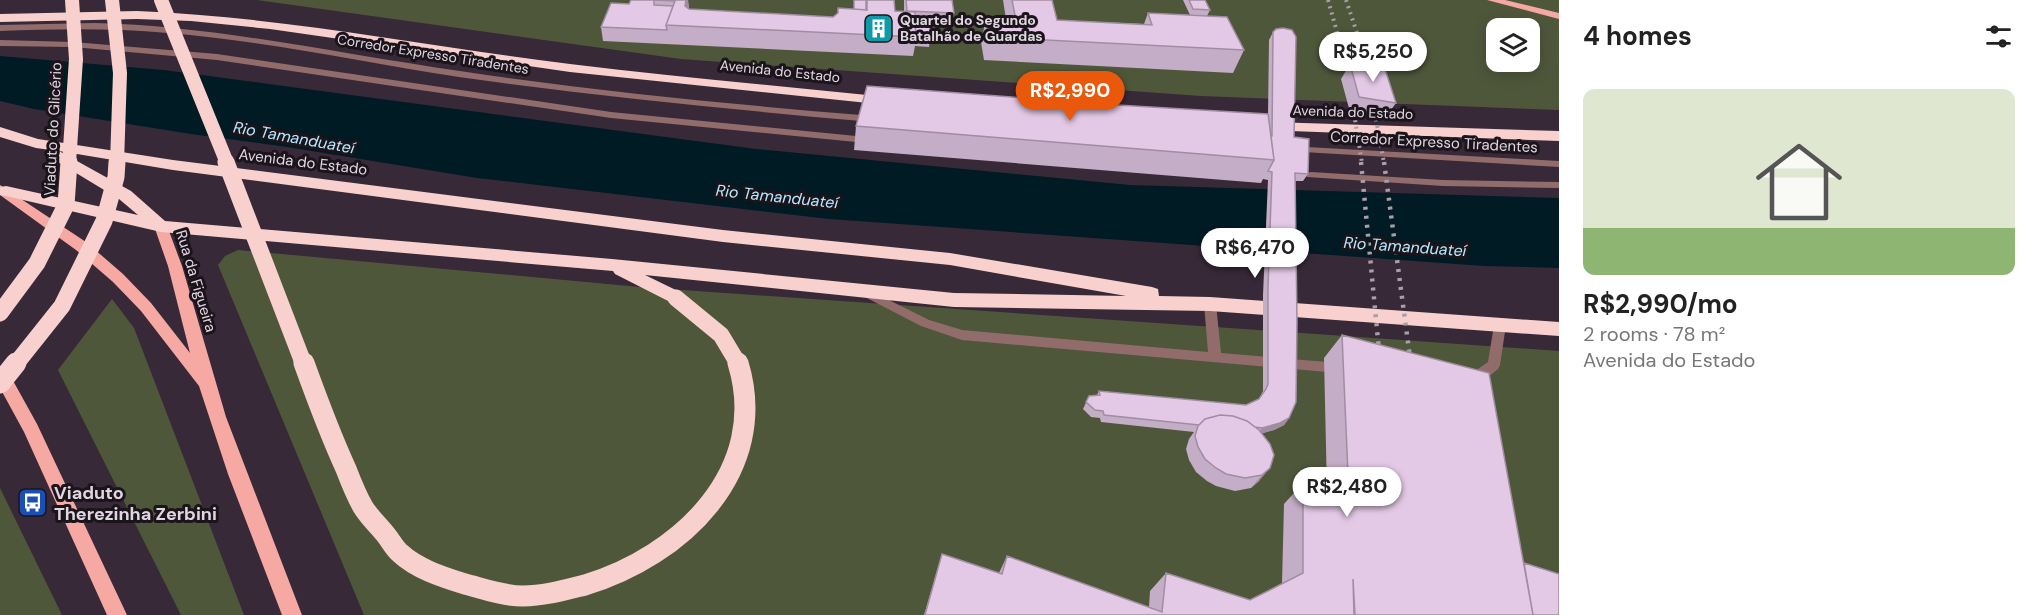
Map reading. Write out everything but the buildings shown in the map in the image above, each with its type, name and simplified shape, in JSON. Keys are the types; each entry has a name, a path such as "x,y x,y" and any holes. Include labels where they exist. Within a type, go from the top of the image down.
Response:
{"highway":[{"name":"Viaduto do Glicério","path":"0,313 37,263 66,205 73,131 76,59 72,0"},
{"path":"0,383 62,306 104,221 116,177 120,74 112,0"},
{"path":"161,0 240,195 328,430 362,506 400,553 439,577 495,593 527,597 566,591 601,580 637,565 675,539 712,503 733,469 743,440 746,405 743,376 731,348 720,332 702,316 676,298 612,265"},
{"name":"Avenida do Estado","path":"0,18 137,15 191,17 570,68 906,102"},
{"name":"Avenida do Estado","path":"1260,126 1559,136"},
{"name":"Avenida do Estado","path":"0,132 36,143 173,165 723,236 950,259 1210,304"},
{"name":"Rua da Figueira","path":"36,143 126,195 160,226"},
{"name":"Avenida do Estado","path":"3,190 160,226 612,265 954,300 1210,304 1559,329"}],"main road":[{"path":"1492,0 1559,16"},
{"name":"Rua da Figueira","path":"3,190 81,246 118,278 146,307 208,387"},
{"name":"Rua da Figueira","path":"160,226 172,253 208,387 238,479 292,615"},
{"path":"0,373 31,429 117,615"}],"lane":[{"name":"Corredor Expresso Tiradentes","path":"0,28 126,27 229,37 457,74 593,92 746,109 861,118"},
{"path":"0,43 130,48 215,56 580,111 856,139"},
{"name":"Corredor Expresso Tiradentes","path":"1307,150 1559,164"},
{"path":"1311,175 1443,183 1559,185"},
{"path":"863,291 925,323 962,335 1356,369"},
{"path":"1210,304 1215,357"},
{"path":"1462,379 1473,380 1494,365 1500,325"}],"green space":[{"path":"257,0 1559,0 1559,110 1201,96 681,59"},
{"path":"238,250 640,287 1559,351 1559,615 364,615 218,265 225,256"},
{"path":"112,299 134,328 244,615 181,615 58,370"},
{"path":"0,488 62,615 0,615"}],"water":[{"name":"Rio Tamanduateí","path":"0,56 164,70 756,149 1130,185 1559,198 1559,268 1484,266 829,219 477,178 34,109 0,101"}],"railway":[{"path":"1328,0 1346,64 1362,163"},
{"path":"1346,0 1364,54 1384,163"},
{"path":"1361,162 1380,361"},
{"path":"1384,162 1411,365"},
{"path":"1410,363 1411,368"}],"place":[{"name":"Quartel do Segundo Batalhão de Guardas","path":"879,28"},
{"name":"Viaduto Therezinha Zerbini","path":"33,503"}]}
